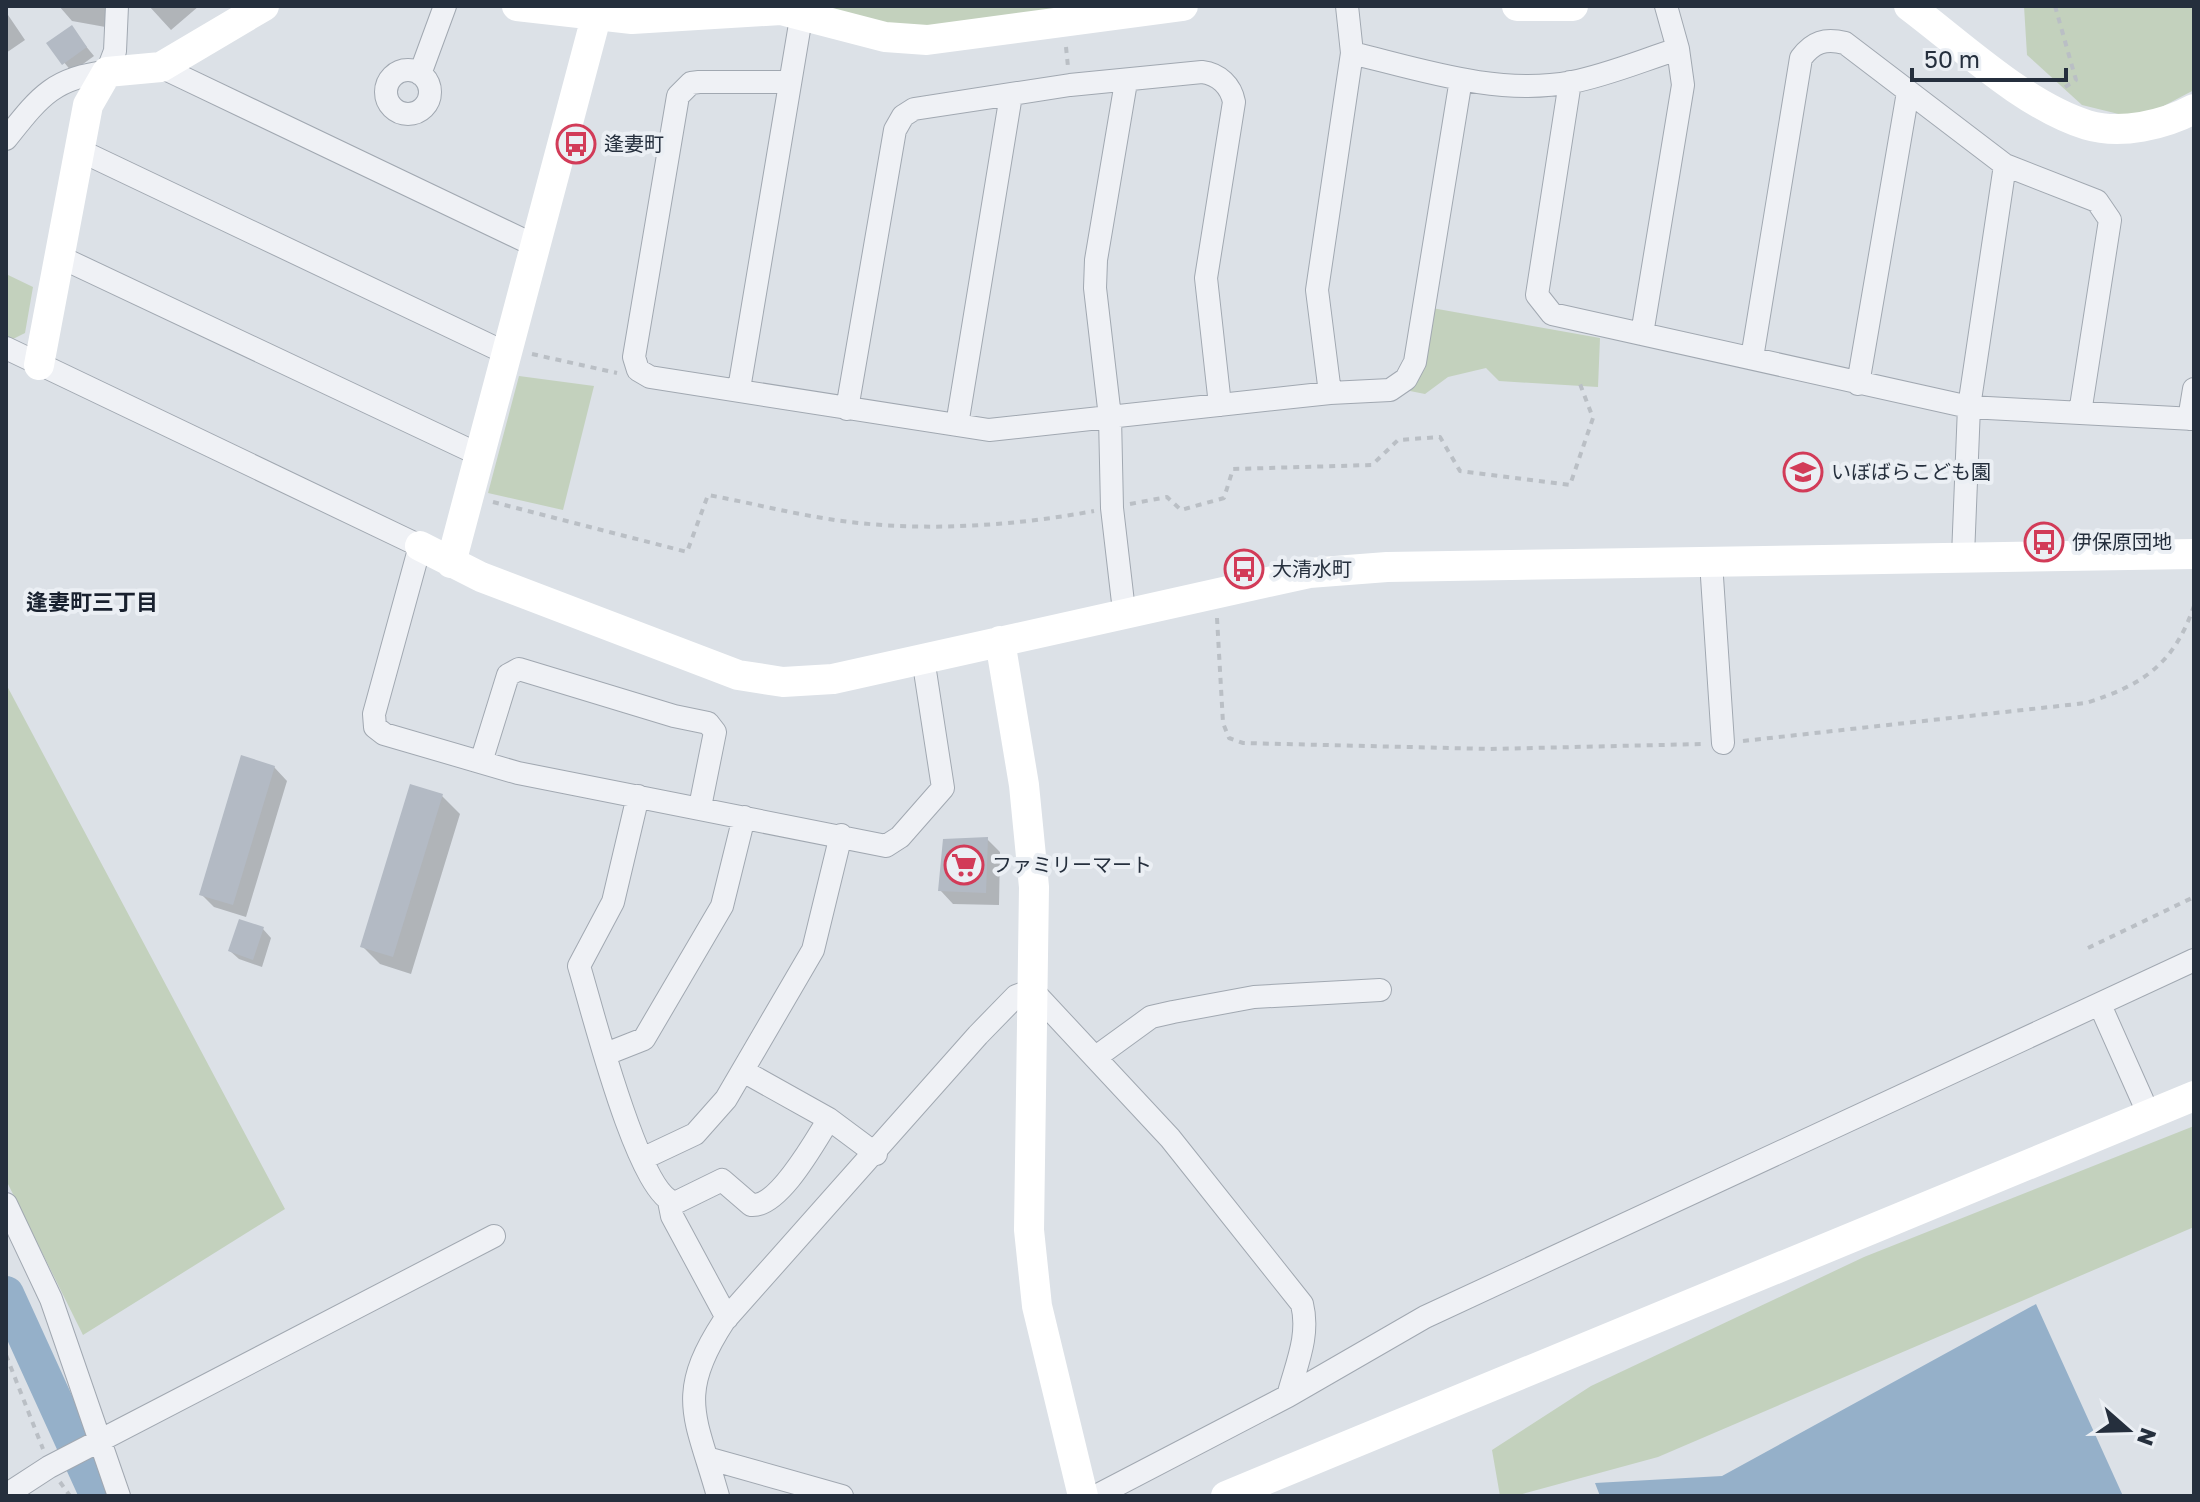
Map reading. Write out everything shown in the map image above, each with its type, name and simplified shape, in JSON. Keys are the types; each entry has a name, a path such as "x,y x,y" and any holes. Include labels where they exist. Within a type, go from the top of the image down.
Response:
{"street":[{"path":"39,365 88,105 115,51 117,6"},
{"path":"6,139 39,97 59,83 107,72 161,67 264,6"},
{"path":"420,74 445,6"},
{"path":"517,6 598,11 632,19 720,11 802,12 885,37 914,39 948,38 1183,6"},
{"path":"1330,393 1317,290 1352,53 1347,6"},
{"path":"1517,6 1573,6"},
{"path":"1642,334 1683,85 1678,49 1666,6"},
{"path":"1909,6 2028,94 2087,125 2131,128 2178,117 2194,109"},
{"path":"451,563 482,456 519,354 536,246 598,11"},
{"path":"739,389 802,12"},
{"path":"1752,358 1801,58 1809,47 1823,40 1845,43 2005,165 2097,201 2110,220 2080,413"},
{"path":"1352,53 1461,79 1511,84 1570,82 1678,49"},
{"path":"161,67 536,246"},
{"path":"847,409 897,124 914,109 1070,85 1126,82 1202,72 1216,76 1232,92 1234,102 1206,278 1220,405"},
{"path":"789,82 691,83 678,96 634,357 638,370 650,377 989,430 1330,393 1390,390 1406,379 1415,362 1461,79"},
{"path":"1124,611 1112,508 1110,417 1095,288 1096,260 1126,82"},
{"path":"1570,82 1537,295 1552,314 1969,407 2192,419 2194,389"},
{"path":"1858,384 1908,92"},
{"path":"957,425 1011,95"},
{"path":"81,151 519,354"},
{"path":"1963,556 1969,407 2005,165"},
{"path":"60,257 482,456"},
{"path":"6,348 451,563 738,675 783,682 833,679 1124,611 1309,573 1387,567 2194,554"},
{"path":"420,546 374,714 375,727 384,734 518,773 886,846 894,842 943,788 923,658"},
{"path":"1711,562 1723,743"},
{"path":"1000,641 1024,785 1034,887 1029,1230 1037,1306 1083,1496"},
{"path":"481,762 508,675 519,669 674,716 708,723 715,732 700,807"},
{"path":"638,796 613,902 579,966 630,1137 669,1201 672,1216 727,1318"},
{"path":"606,1054 644,1039 722,906 744,817"},
{"path":"642,1159 695,1134 726,1099 813,950 841,835"},
{"path":"1096,1496 1288,1396 1425,1317 2194,960"},
{"path":"1032,990 1170,1138 1302,1304 1307,1323 1288,1396"},
{"path":"718,1496 693,1409 693,1382 702,1355 727,1318 1004,1007 1016,996 1032,990"},
{"path":"1096,1057 1151,1017 1254,997 1380,990"},
{"path":"2100,1005 2149,1115"},
{"path":"743,1071 829,1119 876,1154"},
{"path":"1226,1496 2194,1096"},
{"path":"669,1201 675,1203 722,1180 751,1205 769,1201 803,1161 829,1119"},
{"path":"6,1204 51,1299 119,1496"},
{"path":"6,1495 49,1467 494,1236"},
{"path":"707,1458 842,1496"}],"path":[{"path":"2049,97 2076,80 2055,6"},
{"path":"1063,21 1070,85"},
{"path":"519,354 628,375 638,370"},
{"path":"471,496 687,552 708,495 843,521 922,525 1044,520 1167,497 1181,510 1224,498 1233,469 1372,465 1398,440 1440,437 1460,471 1570,485 1593,418 1580,384"},
{"path":"1215,592 1223,723 1229,738 1243,743 1490,749 1723,743 2086,703 2126,690 2160,666 2183,636 2194,606"},
{"path":"2088,948 2194,897"},
{"path":"6,1355 49,1467"}],"green space":[{"path":"813,6 1102,6 907,28"},
{"path":"2024,6 2194,6 2194,90 2139,119 2082,105 2027,55"},
{"path":"6,274 33,287 25,333 11,340 6,338"},
{"path":"1432,308 1600,338 1598,387 1499,381 1486,368 1448,377 1425,394 1410,391 1421,365"},
{"path":"519,376 594,386 563,510 488,493"},
{"path":"6,684 285,1209 83,1335 6,1180"},
{"path":"2194,1126 2194,1227 1658,1457 1515,1496 1500,1496 1492,1450 1591,1386 1864,1257"}],"water":[{"path":"2036,1304 2123,1496 1600,1496 1595,1483 1722,1476"}],"building":[{"path":"72,25 87,47 62,65 46,43"},
{"path":"241,755 275,766 233,905 199,895"},
{"path":"410,784 443,794 393,957 360,947"},
{"name":"ファミリーマート","path":"988,837 986,893 938,891 943,839"},
{"path":"239,919 264,927 253,960 228,951"}],"waterway":[{"path":"6,1294 98,1496"}],"place":[{"name":"逢妻町","path":"576,144"},
{"name":"いぼばらこども園","path":"1803,472"},
{"name":"伊保原団地","path":"2044,542"},
{"name":"大清水町","path":"1244,569"},
{"name":"ファミリーマート","path":"964,865"}],"district":[{"name":"逢妻町三丁目","path":"92,602"}]}
